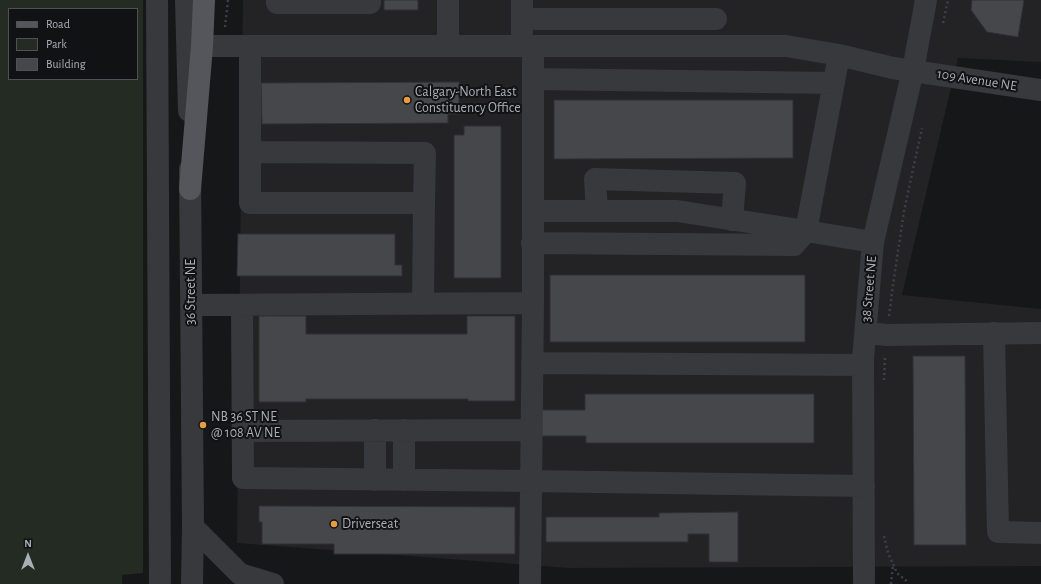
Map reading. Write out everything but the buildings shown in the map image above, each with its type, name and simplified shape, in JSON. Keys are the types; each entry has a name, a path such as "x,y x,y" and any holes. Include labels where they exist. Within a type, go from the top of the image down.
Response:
{"main road":[{"path":"190,189 202,46 204,0"}],"street":[{"path":"157,0 160,584"},
{"name":"36 Street NE","path":"186,0 190,189 193,527 192,584"},
{"path":"277,0 277,3 370,3 370,0"},
{"path":"448,0 448,46"},
{"name":"38 Street NE","path":"864,584 863,365 873,242 913,70 926,0"},
{"path":"530,584 533,303 533,79 522,9 616,18 716,9 716,46"},
{"path":"616,18 616,46"},
{"name":"109 Avenue NE","path":"202,46 786,46 839,55 893,68 1041,90"},
{"path":"250,46 250,203 424,203"},
{"path":"532,243 794,245 806,231 839,55"},
{"path":"533,79 834,83"},
{"path":"250,152 425,153 423,304"},
{"path":"597,212 596,179 734,183 732,220"},
{"path":"533,211 677,212 873,242"},
{"path":"708,216 708,244"},
{"path":"191,305 533,303"},
{"path":"242,305 242,478 864,486"},
{"path":"866,333 887,335 1041,333"},
{"path":"994,334 998,532 1041,533"},
{"path":"532,363 863,365"},
{"path":"242,430 532,430"},
{"path":"375,430 375,480"},
{"path":"404,430 404,480"},
{"path":"193,527 240,574 273,584"}],"path":[{"path":"225,29 228,0"},
{"path":"943,27 948,0"},
{"path":"884,384 887,335 894,278 904,211 922,125"},
{"path":"884,535 888,552 897,572 909,583"},
{"path":"891,584 893,563"}],"shaded area":[{"path":"243,0 1041,0 1041,62 958,58 902,295 1041,309 1041,566 569,568 237,543"}],"green space":[{"path":"0,0 143,0 143,573 122,575 122,584 0,584"}],"place":[{"name":"Calgary-North East Constituency Office","path":"407,100"},
{"name":"NB 36 ST NE @ 108 AV NE","path":"203,425"},
{"name":"Driverseat","path":"334,524"}]}
